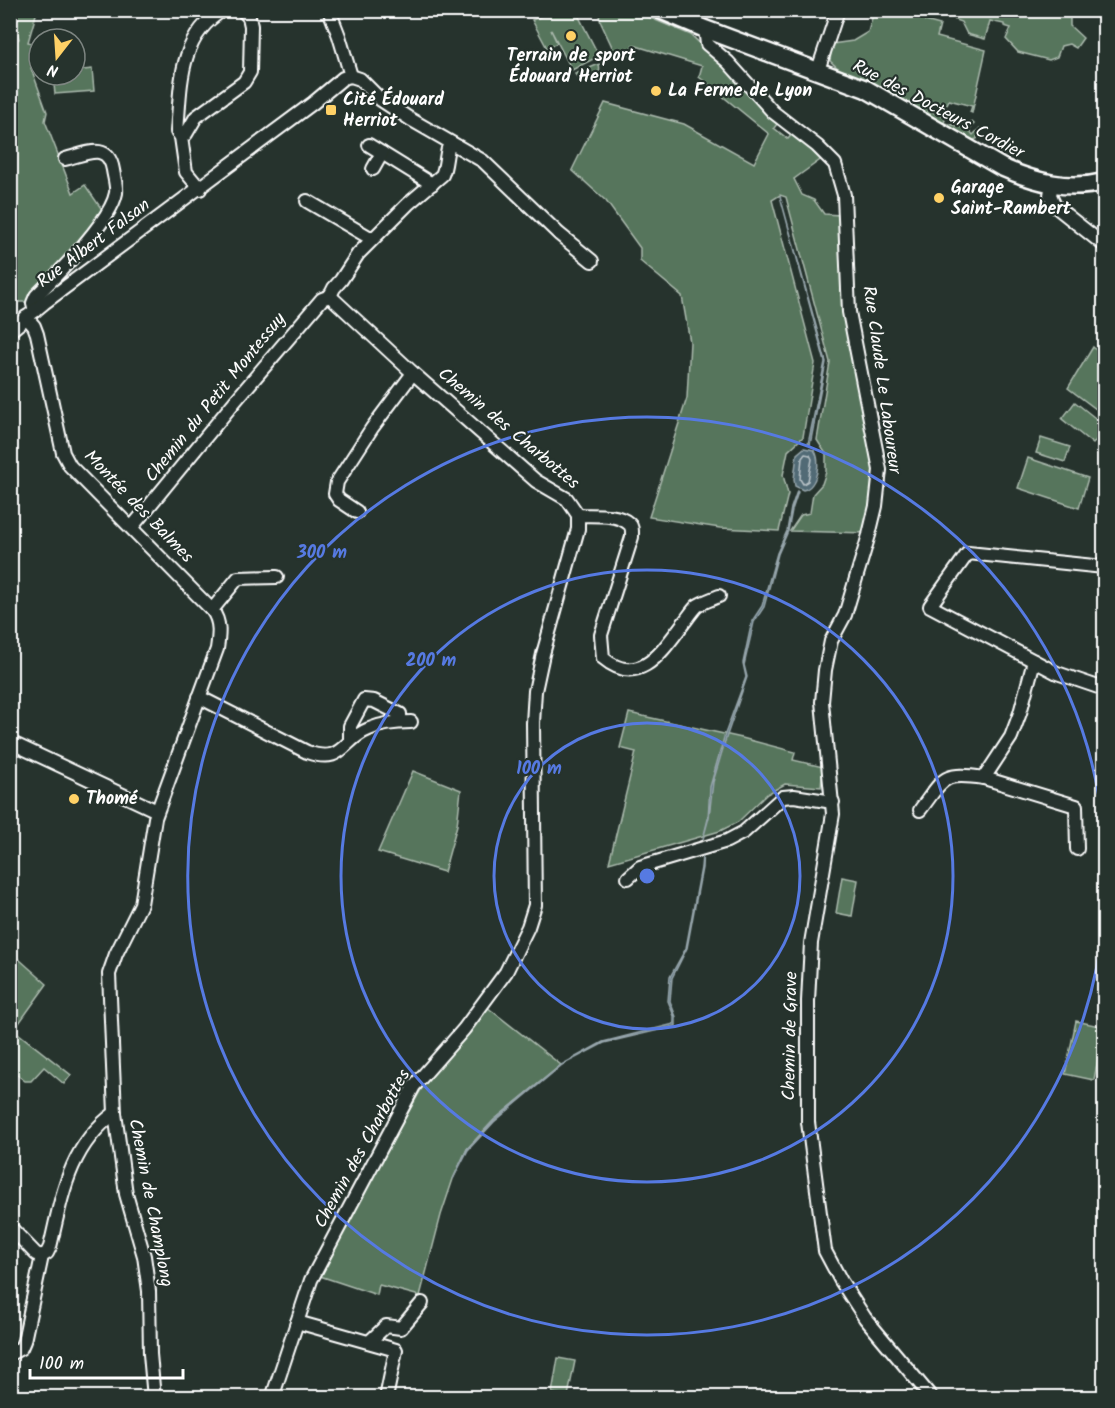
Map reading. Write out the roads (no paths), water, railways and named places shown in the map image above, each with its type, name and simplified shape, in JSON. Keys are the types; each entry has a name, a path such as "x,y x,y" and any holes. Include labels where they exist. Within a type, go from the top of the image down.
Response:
{"street":[{"path":"200,189 186,172 181,137 177,132 183,67 186,56 202,26 223,10"},
{"path":"181,137 186,134 196,117 244,82 250,72 251,26 249,17 242,10"},
{"path":"329,10 351,76 360,79 381,100 483,161 559,234 592,261"},
{"name":"Rue des Docteurs Cordier","path":"660,10 866,89 1001,167 1023,176 1068,186 1104,182"},
{"path":"818,70 838,10"},
{"name":"Rue Claude Le Laboureur","path":"705,29 707,44 728,62 773,112 817,146 835,164 844,195 849,312 880,470 876,506 869,536 845,615 831,641"},
{"name":"Rue Albert Falsan","path":"20,320 200,189 313,104 343,78 351,76"},
{"path":"369,145 432,184 442,175 445,168 446,151 450,142"},
{"path":"20,320 36,296 81,248 110,210 116,192 111,163 105,146 65,159"},
{"path":"373,169 382,153"},
{"name":"Chemin du Petit Montessuy","path":"132,527 282,344 322,299 330,296 358,254 408,204 432,184"},
{"path":"1052,184 1050,195 1055,206 1104,245"},
{"path":"307,201 372,239"},
{"name":"Chemin des Charbottes","path":"272,1398 311,1280 414,1086 464,1029 506,972 536,905 533,723 535,691 578,529 578,515 567,499 536,480 413,373 330,296"},
{"name":"Montée des Balmes","path":"20,320 34,326 37,334 66,460 217,617 220,633 217,650 157,811 150,843"},
{"name":"Chemin des Charbottes","path":"357,512 339,500 335,494 337,482 372,428 413,373"},
{"name":"Chemin des Charbottes","path":"578,515 618,518 629,523 632,528 632,537 601,635 603,658 611,665 622,670 641,667 652,662 697,606 719,596"},
{"path":"1104,567 968,553 930,606 1057,673 1104,689"},
{"path":"212,610 238,578 277,577"},
{"name":"Chemin de Grave","path":"831,641 822,702 833,814 811,943 808,1000 808,1122 821,1227 825,1251 865,1318 932,1398"},
{"path":"984,778 1011,737 1034,661"},
{"path":"199,697 317,755 326,756 343,750 350,741 368,729 406,722 399,714 374,701 364,700 350,726 350,741"},
{"path":"10,742 157,811"},
{"path":"920,810 942,780 957,774 984,778 1076,806 1077,849"},
{"path":"628,878 639,867 727,841 744,832 783,797 794,796 833,802"},
{"name":"Chemin de Champlong","path":"150,843 141,904 116,954 109,974 115,1113 126,1194 144,1256 149,1292 150,1354 154,1398"},
{"path":"10,1354 21,1348 24,1341 42,1256 50,1247 64,1187 71,1168 80,1151 100,1124 115,1113"},
{"path":"10,1227 36,1254 42,1256"},
{"path":"386,1398 401,1328 422,1303"},
{"path":"297,1322 396,1350"},
{"path":"369,1342 386,1326 401,1328"}],"water":[{"path":"780,196 826,362 810,445 808,444 825,362"},
{"path":"804,448 814,450 818,467 812,484 803,490 795,486 794,479 797,454"},
{"path":"797,491 788,531 778,554 764,607 754,622 744,665 747,677 713,782 709,817 703,839 708,819 710,787 725,734 746,677 743,663 752,621 762,606 777,553 787,531 791,508"},
{"path":"703,843 702,868 687,948 672,978 670,1001 676,1017 676,1026 604,1043 562,1065 494,1122 468,1150 453,1179 467,1149 494,1120 561,1065 603,1042 674,1024 674,1016 668,1001 670,977 686,948 701,868"}],"place":[{"name":"Terrain de sport Édouard Herriot","path":"571,36"},
{"name":"La Ferme de Lyon","path":"656,91"},
{"name":"Cité Édouard Herriot","path":"331,110"},
{"name":"Garage Saint-Rambert","path":"939,198"},
{"name":"Thomé","path":"74,799"}]}
